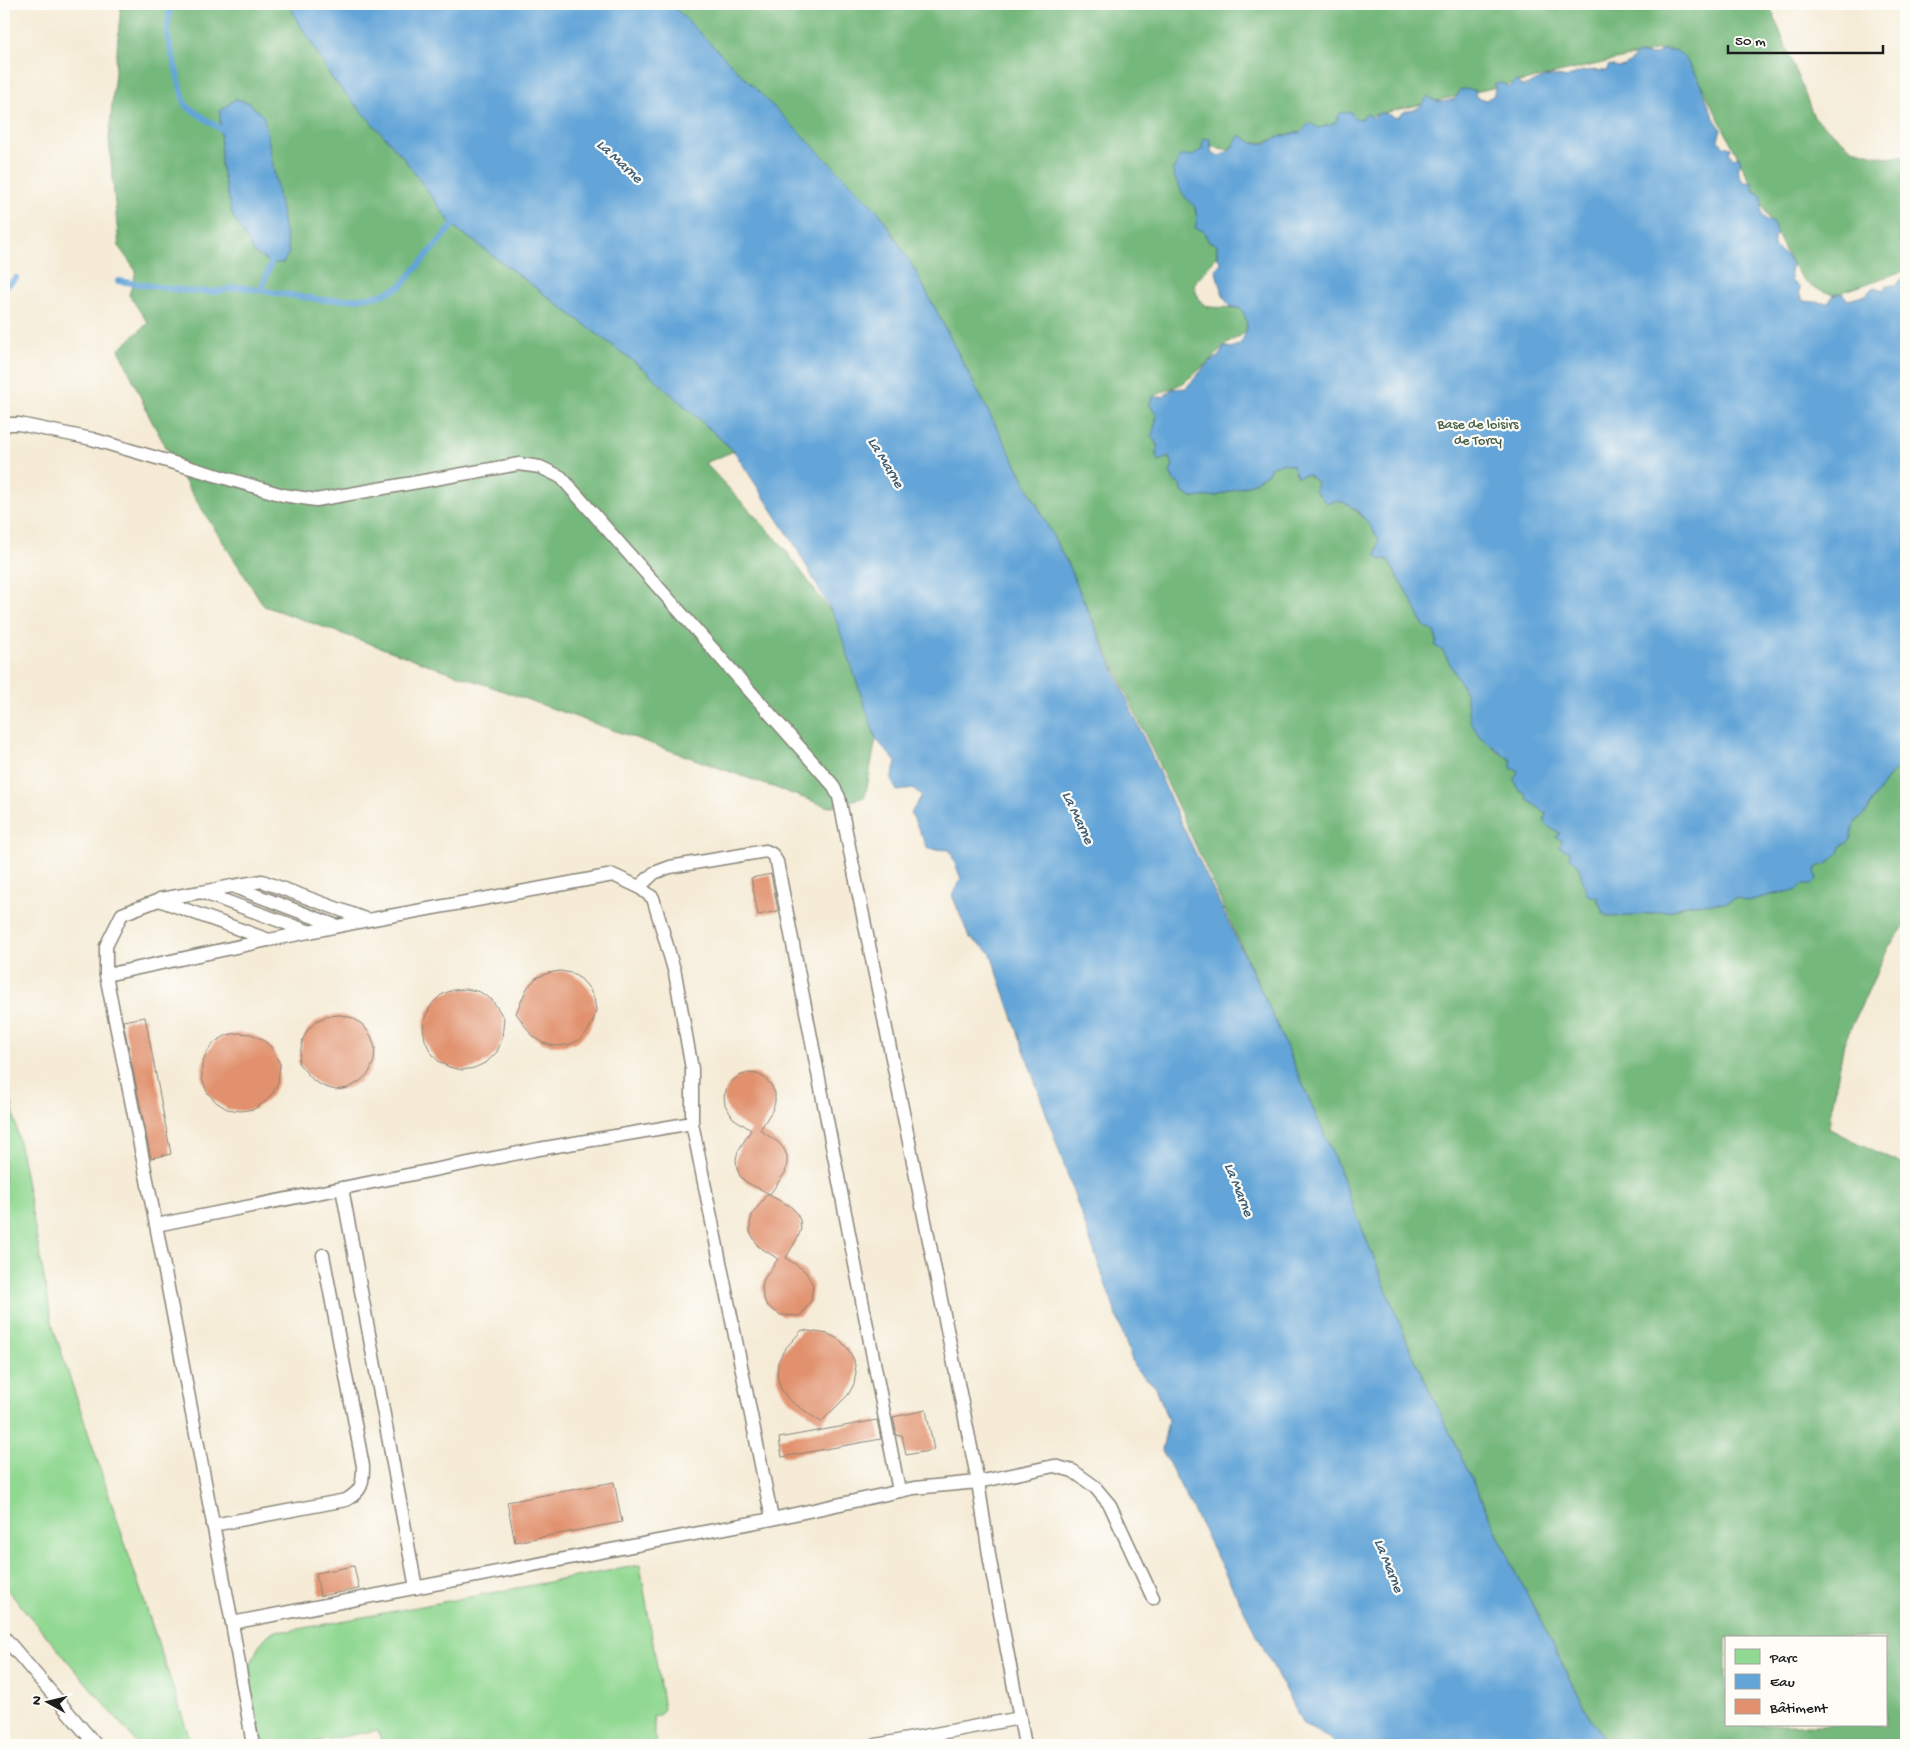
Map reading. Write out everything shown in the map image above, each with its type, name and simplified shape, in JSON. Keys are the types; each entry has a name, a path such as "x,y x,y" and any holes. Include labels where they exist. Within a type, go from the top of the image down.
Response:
{"lane":[{"path":"4,427 8,424 19,424 92,439 284,495 316,500 519,464 540,467 560,477 832,784 840,797 978,1482 990,1561 1025,1745"},
{"path":"639,887 654,873 670,867 766,851 772,854 777,862 899,1491"},
{"path":"106,975 337,926 613,875 639,887 653,898 674,973 692,1069 692,1123 772,1519"},
{"path":"253,1745 232,1623 156,1224 106,975 106,946 122,914 159,900 262,881 368,920"},
{"path":"232,886 337,926"},
{"path":"201,892 310,932"},
{"path":"159,900 268,940"},
{"path":"156,1224 539,1149 692,1123"},
{"path":"342,1188 416,1588"},
{"path":"213,1525 346,1500 355,1495 361,1488 363,1466 322,1254"},
{"path":"232,1623 772,1519 899,1491 978,1482 1054,1466 1073,1471 1094,1486 1110,1505 1153,1598"},
{"path":"4,1637 96,1745"},
{"path":"876,1745 1020,1718"}],"green space":[{"path":"121,4 288,4 333,80 403,157 452,225 645,370 734,451 705,463 781,544 837,620 876,739 865,797 829,807 264,606 189,489 150,418 119,349 148,323 129,295 136,271 119,247 109,139"},
{"name":"Base de loisirs de Torcy","path":"671,4 1769,4 1814,117 1852,149 1888,158 1906,155 1906,270 1834,295 1812,287 1802,278 1792,264 1698,78 1688,62 1681,55 1671,50 1664,49 1278,137 1267,142 1235,141 1230,150 1212,147 1210,139 1193,156 1184,155 1197,218 1204,231 1217,245 1217,256 1194,284 1197,295 1205,305 1241,309 1247,319 1246,332 1224,346 1209,362 1183,383 1152,397 1150,405 1157,416 1152,437 1158,447 1156,454 1158,461 1168,457 1173,465 1170,473 1174,481 1181,485 1183,493 1192,498 1217,496 1251,484 1268,473 1271,466 1283,463 1293,466 1318,482 1335,500 1348,504 1364,518 1379,539 1380,560 1387,559 1412,601 1424,626 1434,632 1437,640 1436,646 1443,651 1466,693 1468,710 1496,750 1511,760 1518,771 1528,800 1546,813 1544,821 1561,833 1562,841 1570,852 1569,857 1578,864 1582,877 1597,897 1603,913 1631,916 1673,910 1689,904 1725,903 1737,898 1748,901 1783,892 1796,891 1802,885 1817,880 1815,870 1838,855 1841,847 1850,840 1855,822 1867,812 1888,777 1906,763 1906,924 1888,948 1844,1043 1828,1128 1906,1166 1899,1237 1906,1239 1906,1745 1607,1745 1582,1704 1507,1554 1409,1347 1331,1150 1269,1007 1068,565 914,268 879,212"},
{"path":"4,1060 53,1327 192,1745 139,1745 4,1586"},
{"path":"640,1565 664,1709 659,1715 653,1717 656,1745 382,1745 378,1730 298,1745 262,1745 248,1671 259,1645 269,1634 279,1630 288,1631"}],"water":[{"name":"La Marne","path":"288,4 671,4 879,212 914,268 1068,565 1178,816 1269,1007 1331,1150 1409,1347 1507,1554 1582,1704 1607,1745 1336,1745 1331,1738 1303,1725 1162,1450 1168,1421 1156,1387 1135,1369 990,952 969,937 952,895 961,879 950,850 928,849 911,813 922,795 913,789 897,791 891,780 896,762 876,739 836,620 793,542 734,451 645,370 452,225 403,157 333,80"},
{"path":"1664,49 1669,51 1676,50 1684,57 1698,78 1714,118 1721,129 1718,140 1724,146 1731,148 1729,154 1734,158 1739,156 1741,161 1739,167 1740,177 1744,182 1753,183 1753,191 1762,195 1762,215 1773,223 1777,234 1774,238 1774,247 1786,255 1792,264 1790,272 1792,282 1800,287 1799,293 1803,301 1828,303 1834,295 1842,293 1848,300 1866,295 1872,288 1884,290 1887,285 1896,285 1906,275 1906,763 1888,777 1867,812 1855,822 1850,840 1841,847 1838,855 1815,870 1817,880 1812,885 1802,885 1796,891 1783,892 1748,901 1737,898 1725,903 1689,904 1673,910 1609,917 1603,913 1597,897 1587,895 1578,864 1569,857 1570,852 1559,847 1562,841 1556,837 1560,833 1546,824 1546,813 1528,800 1525,793 1518,789 1514,779 1518,771 1511,768 1511,760 1480,737 1471,723 1466,693 1443,651 1435,646 1437,640 1434,632 1424,626 1412,601 1387,559 1380,560 1376,555 1379,539 1357,511 1343,502 1327,503 1315,491 1317,482 1308,474 1297,477 1293,466 1283,463 1271,466 1268,473 1251,484 1217,496 1192,498 1183,493 1181,485 1174,481 1170,473 1173,465 1169,457 1158,461 1156,454 1158,446 1152,437 1157,416 1150,405 1152,397 1163,397 1172,389 1186,388 1209,362 1219,356 1224,346 1231,348 1240,344 1247,326 1246,318 1241,309 1229,306 1223,295 1215,269 1221,263 1217,256 1217,245 1208,241 1204,231 1195,228 1197,218 1195,207 1184,195 1172,170 1177,164 1179,157 1184,155 1193,156 1202,149 1203,138 1210,139 1212,154 1220,156 1230,150 1240,135 1253,143 1267,143 1278,137 1301,132 1310,123 1319,128 1335,123 1340,113 1351,112 1355,118 1362,119 1366,113 1373,118 1379,113 1384,113 1397,118 1405,111 1419,107 1428,96 1440,102 1447,101 1455,99 1461,89 1475,90 1476,97 1486,100 1494,95 1495,84 1502,83 1510,87 1516,80 1522,86 1553,76 1567,78 1586,71 1606,71 1609,65 1625,66 1637,54 1655,55"},
{"path":"235,99 248,102 264,117 289,253 283,263 271,263 254,253 232,214 221,165 220,111"}],"building":[{"path":"771,874 778,911 758,915 751,878"},
{"path":"560,971 571,973 581,979 589,988 594,998 596,1010 593,1022 579,1040 568,1045 555,1046 543,1043 532,1036 516,1013 527,988 536,978"},
{"path":"467,989 480,992 492,1000 504,1018 502,1039 497,1052 487,1062 474,1068 462,1070 449,1067 438,1061 430,1051 425,1040 423,1027 426,1015 432,1004 441,995 453,990"},
{"path":"340,1015 353,1018 363,1025 371,1036 375,1048 374,1061 369,1073 359,1082 348,1088 336,1090 314,1081 298,1063 303,1039 308,1029 317,1021 327,1016"},
{"path":"145,1017 171,1154 151,1158 123,1021"},
{"path":"238,1033 251,1034 262,1039 271,1047 280,1064 278,1082 273,1093 265,1102 254,1109 241,1111 227,1109 216,1102 207,1092 202,1079 202,1066 206,1053 215,1042 227,1035"},
{"path":"748,1073 757,1074 765,1078 775,1093 773,1109 760,1130 779,1143 787,1156 785,1173 770,1194 746,1182 740,1176 736,1159 738,1151 751,1130 733,1118 725,1105 724,1096 732,1081"},
{"path":"767,1194 790,1206 800,1220 801,1229 786,1258 805,1271 813,1285 811,1301 800,1316 781,1315 766,1304 763,1296 762,1287 764,1279 778,1259 758,1246 750,1232 750,1224 752,1215"},
{"path":"802,1330 828,1334 840,1340 854,1360 856,1372 854,1384 848,1395 821,1422 789,1400 781,1389 777,1376 778,1362 784,1350"},
{"path":"926,1410 934,1450 906,1455 902,1435 897,1436 893,1417"},
{"path":"877,1420 881,1439 782,1457 779,1438"},
{"path":"614,1482 622,1522 515,1542 507,1502"},
{"path":"354,1566 359,1589 320,1596 316,1573"}],"waterway":[{"path":"170,4 167,34 185,105 225,132"},
{"path":"118,281 187,291 214,292 239,287 322,300 356,299 382,295 401,286 458,219"},
{"path":"261,290 271,263 270,256"},
{"path":"4,288 16,278"}]}
